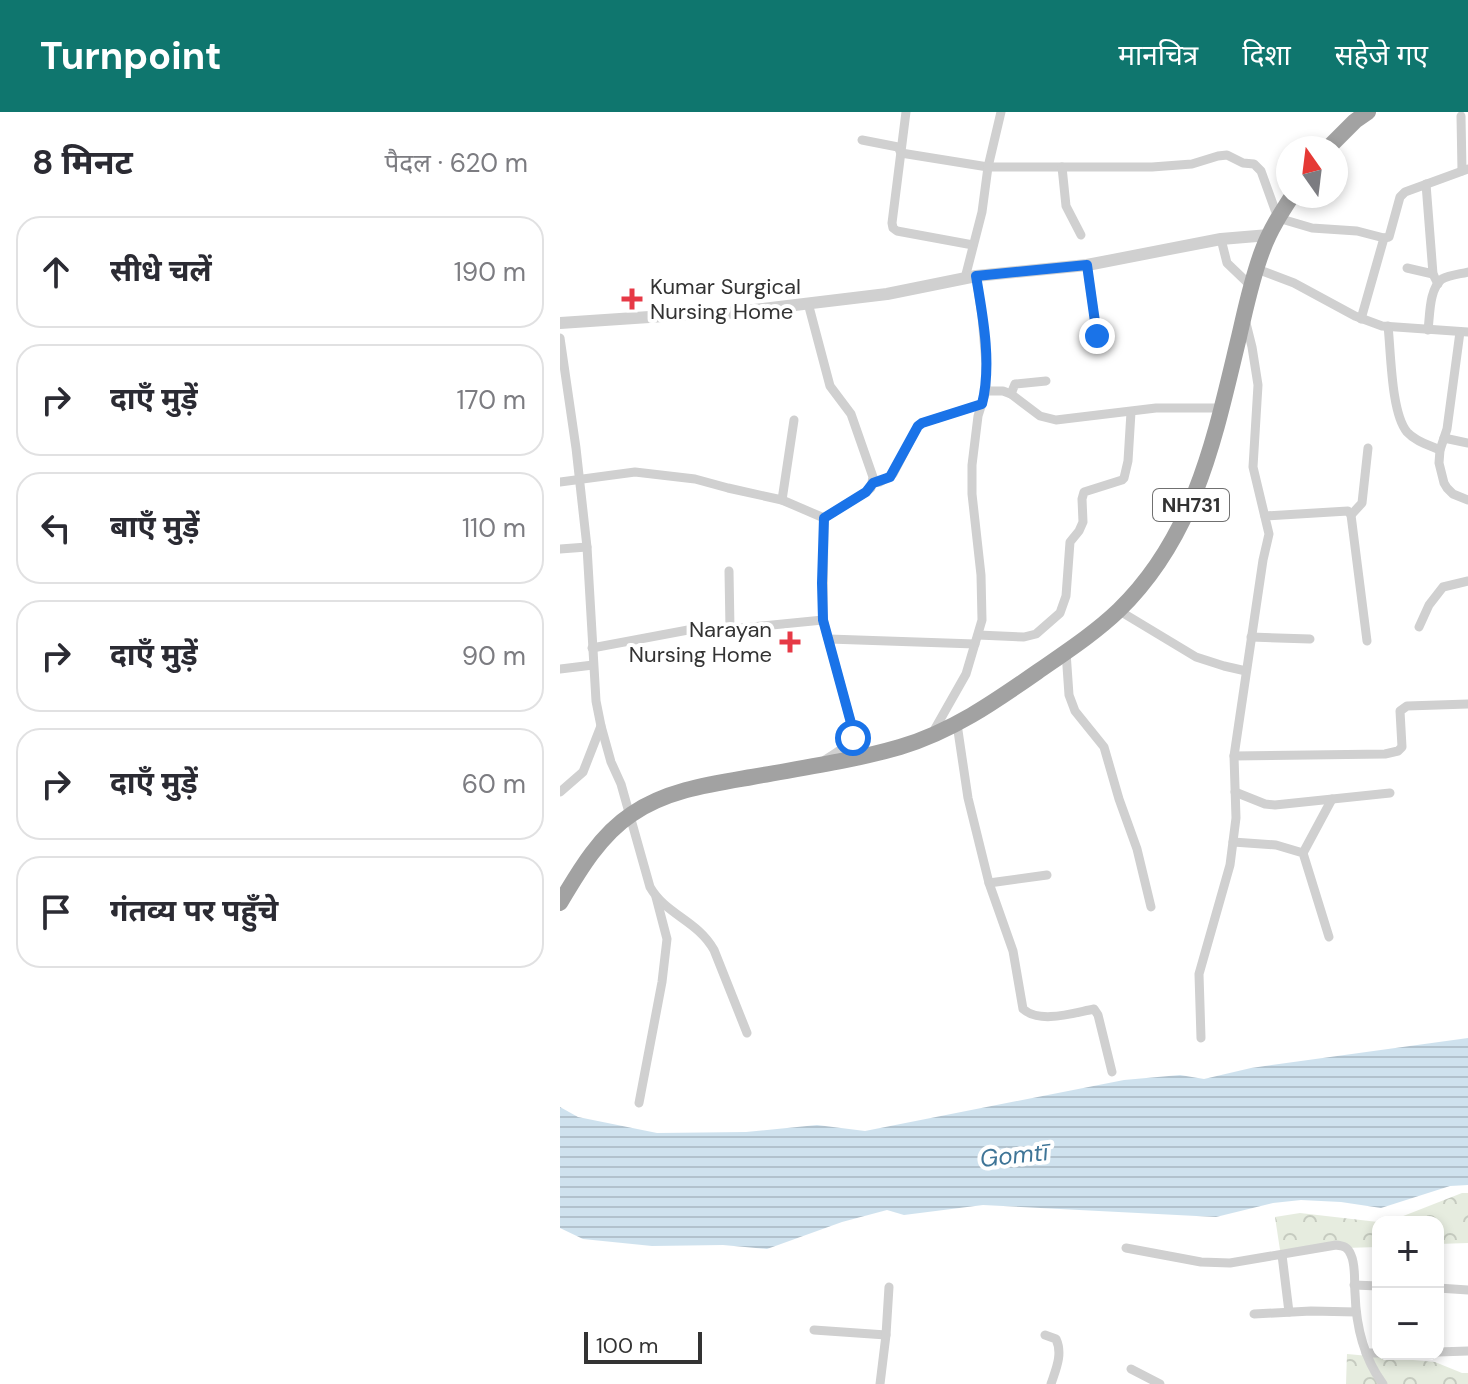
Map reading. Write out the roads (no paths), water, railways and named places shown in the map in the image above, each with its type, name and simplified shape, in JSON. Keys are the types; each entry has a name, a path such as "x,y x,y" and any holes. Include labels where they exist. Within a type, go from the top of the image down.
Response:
{"highway":[{"path":"1340,136 1361,115"},
{"name":"NH731","path":"560,903 595,849 629,815 648,804 705,785 885,751 930,737 993,703 1066,652 1118,610 1148,576 1178,529 1197,491 1222,408 1251,286 1269,235 1284,208"}],"street":[{"path":"906,112 893,228 973,245"},
{"path":"930,737 966,674 982,620 972,465 978,416 986,391 986,364 982,316 971,277 973,245 1001,112"},
{"path":"901,153 988,167 1165,166 1192,164 1227,155 1243,163 1254,164 1261,171 1278,218 1312,228 1357,231 1384,238 1389,237 1400,197 1405,192 1465,170 1461,116"},
{"path":"862,140 898,147 901,153"},
{"path":"1062,167 1066,206 1081,235"},
{"path":"1426,184 1435,279 1428,330"},
{"path":"560,323 728,313 887,294 971,277 1087,265 1221,239 1269,235"},
{"path":"1361,319 1384,238"},
{"path":"1221,239 1227,263 1251,286"},
{"path":"1087,265 1097,336"},
{"path":"1407,268 1435,279 1468,272"},
{"path":"1257,269 1294,283 1361,319 1388,326 1464,332 1439,463 1444,483 1453,494 1468,500"},
{"path":"808,303 830,386 851,414 873,477 873,483 866,492 824,518"},
{"path":"1201,1038 1199,974 1226,881 1233,842 1236,818 1234,756 1269,534 1253,467 1258,385 1244,315"},
{"path":"1388,326 1394,390 1405,430 1417,441 1440,450"},
{"path":"560,338 587,547 596,701 611,762 621,784 667,939 639,1103"},
{"path":"1011,394 1015,384 1046,381"},
{"path":"986,391 1011,394 1040,416 1056,420 1156,408 1222,408"},
{"path":"873,483 893,474 922,423 982,404"},
{"path":"829,639 976,640 1024,637 1048,626 1060,613 1066,596 1070,542 1083,522 1084,492 1124,478 1131,412"},
{"path":"782,500 794,420"},
{"path":"1444,438 1468,443"},
{"path":"1351,515 1362,503 1368,448"},
{"path":"560,482 635,472 659,474 695,479 782,500 824,518"},
{"path":"1265,516 1348,511 1367,641"},
{"path":"817,765 849,743 854,734 823,620 824,518"},
{"path":"560,549 587,547"},
{"path":"729,571 730,629"},
{"path":"1419,627 1429,605 1443,587 1468,581"},
{"path":"1118,610 1196,657 1246,671"},
{"path":"592,648 688,630 823,620"},
{"path":"1251,637 1310,639"},
{"path":"1066,652 1069,695 1075,711 1104,747 1137,849 1151,907"},
{"path":"560,669 593,665"},
{"path":"1234,756 1385,754 1402,747 1400,711 1403,708 1468,704"},
{"path":"957,724 968,798 989,883 1013,951 1023,1009 1042,1017 1094,1009 1112,1072"},
{"path":"560,792 583,772 601,726"},
{"path":"1235,792 1275,805 1390,793"},
{"path":"1329,937 1303,853 1332,799"},
{"path":"1233,842 1276,845 1303,853"},
{"path":"989,883 1047,875"},
{"path":"656,897 707,937 747,1033"},
{"path":"1126,1248 1201,1262 1230,1263 1336,1245 1345,1247 1353,1262 1356,1312 1366,1353 1372,1369 1383,1384"},
{"path":"1282,1255 1289,1312"},
{"path":"1354,1285 1372,1286"},
{"path":"880,1384 889,1287"},
{"path":"1444,1288 1468,1290"},
{"path":"1254,1314 1356,1312"},
{"path":"814,1330 886,1335"},
{"path":"1045,1335 1059,1342 1060,1355 1051,1384"},
{"path":"1444,1352 1468,1351"},
{"path":"1366,1353 1372,1353"},
{"path":"1131,1369 1160,1384"}],"water":[{"name":"Gomtī","path":"1468,1038 1468,1185 1450,1186 1381,1208 1301,1200 1273,1203 1216,1217 983,1205 904,1215 887,1210 842,1222 767,1249 723,1245 652,1246 583,1239 560,1228 560,1107 578,1117 657,1133 746,1132 817,1125 865,1131 1124,1080 1180,1075 1204,1079 1251,1068"}],"place":[{"name":"Kumar Surgical Nursing Home","path":"632,299"},
{"name":"Narayan Nursing Home","path":"790,642"}]}
